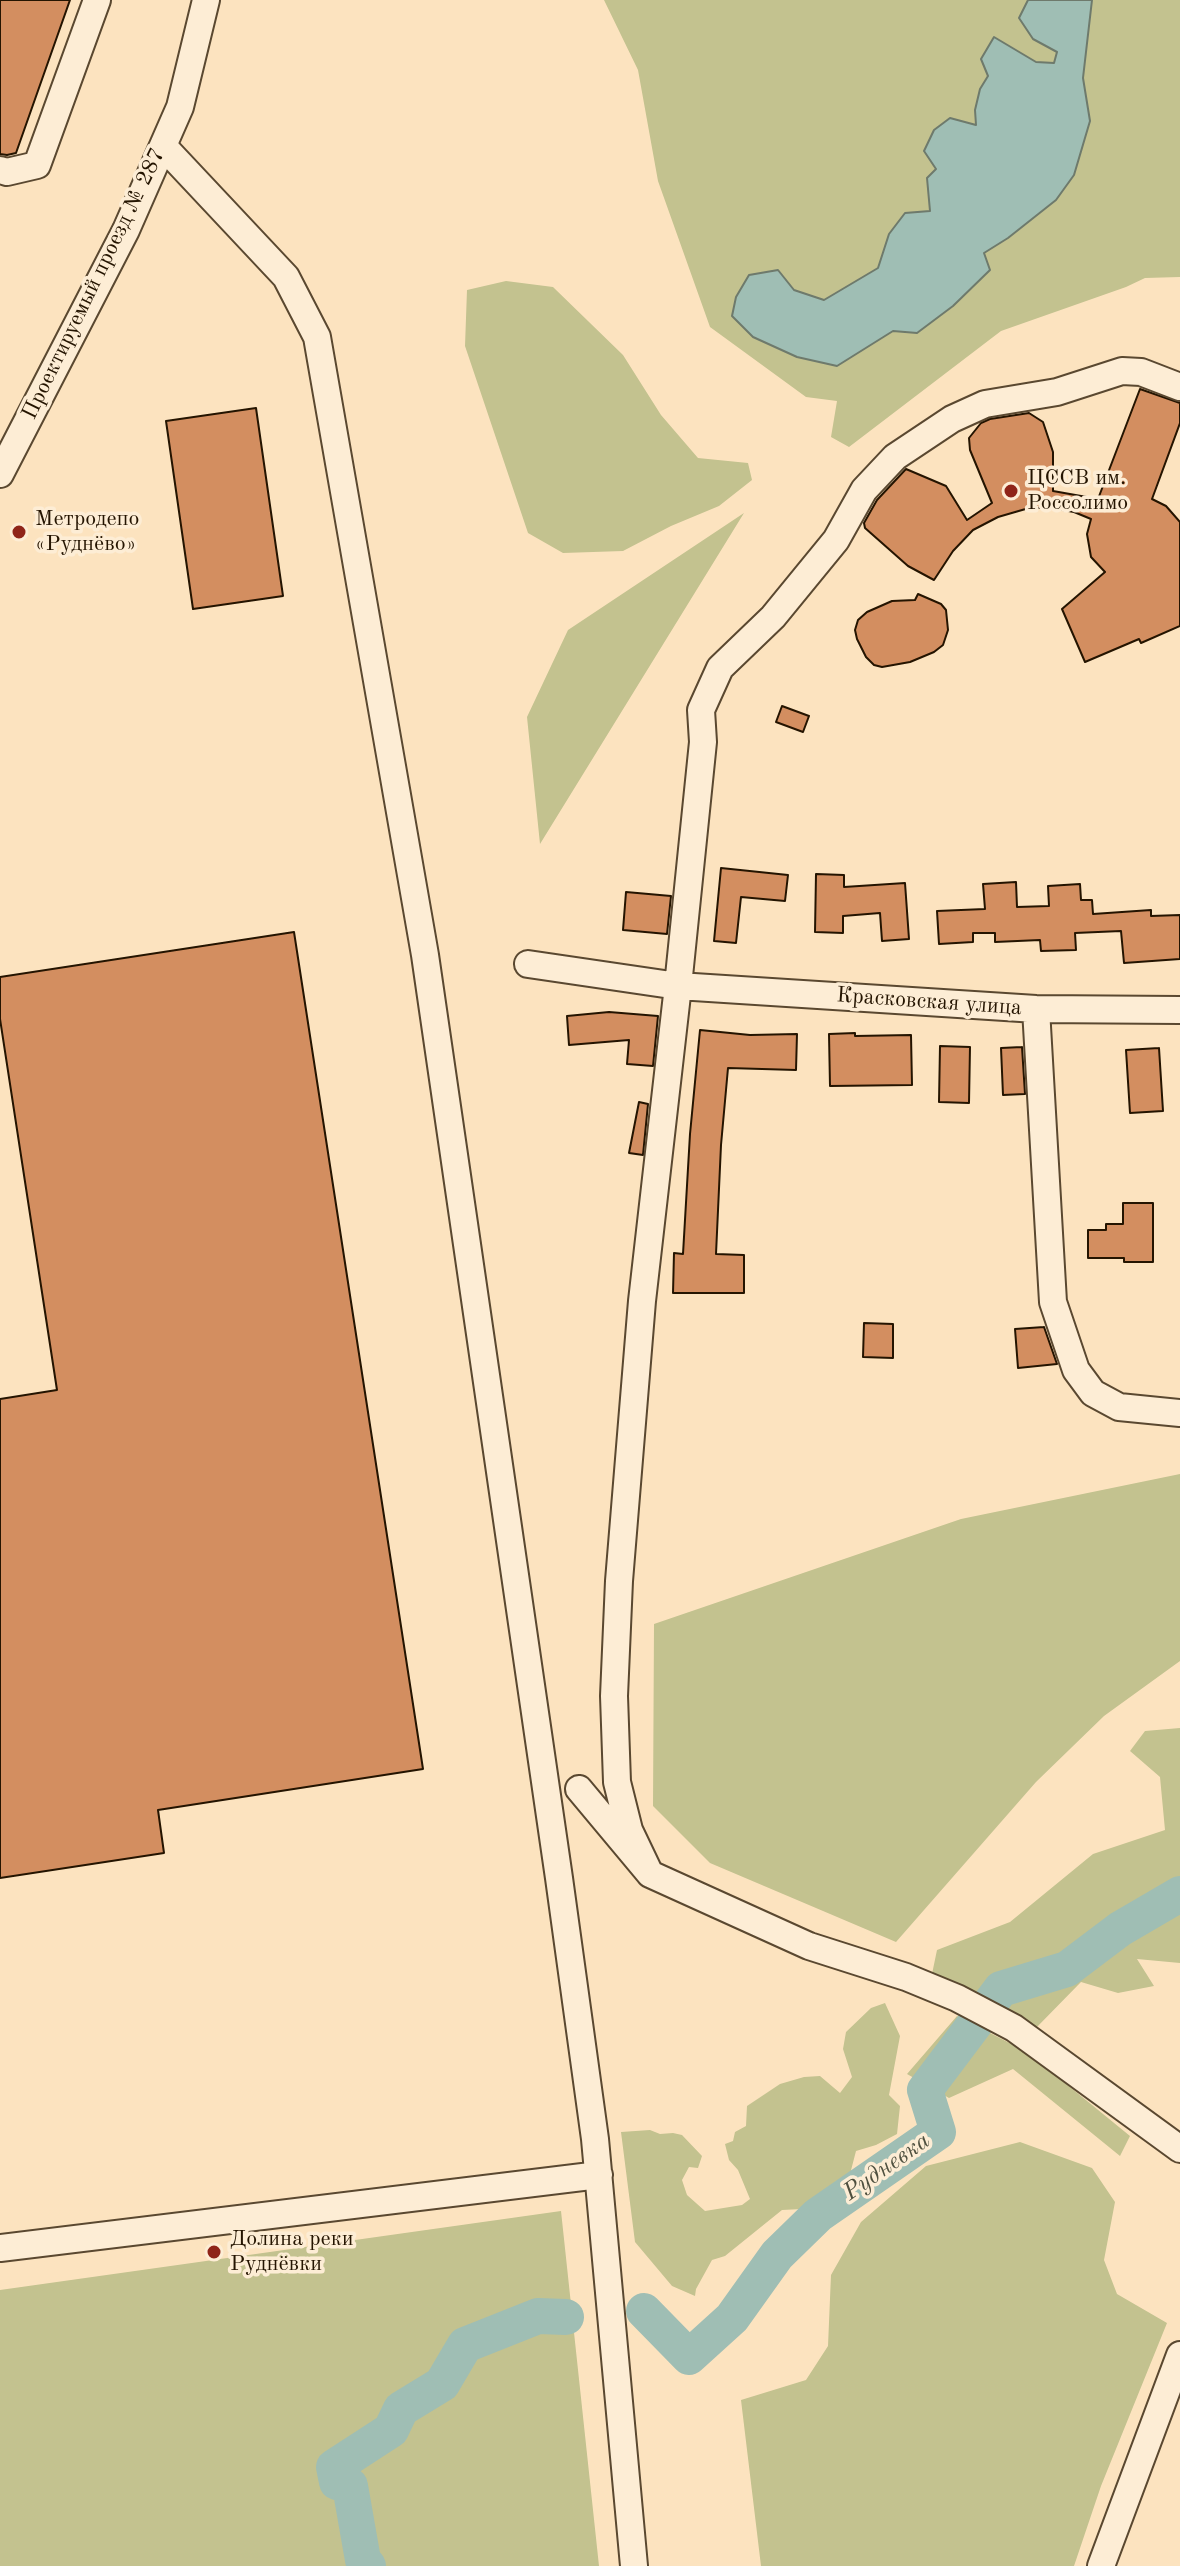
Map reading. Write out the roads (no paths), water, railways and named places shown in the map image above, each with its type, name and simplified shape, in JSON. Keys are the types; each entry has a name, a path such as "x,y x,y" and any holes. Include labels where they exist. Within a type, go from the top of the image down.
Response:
{"street":[{"path":"0,170 7,172 37,165 97,0"},
{"name":"Проектируемый проезд № 287","path":"0,474 126,230 180,107 206,0"},
{"path":"163,146 286,277 317,337 425,955 554,1847 599,2175 634,2566"},
{"path":"650,1874 629,1830 617,1782 614,1696 619,1581 642,1301 703,742 701,710 720,668 773,617 836,540 864,490 895,457 952,419 985,404 1057,392 1122,371 1141,372 1180,387"},
{"name":"Красковская улица","path":"528,964 678,986 1036,1009 1180,1010"},
{"path":"1036,1009 1053,1302 1076,1370 1093,1393 1119,1407 1180,1413"},
{"path":"579,1789 650,1874 809,1946 906,1977 957,1998 1014,2028 1180,2149"},
{"path":"0,2248 599,2175"},
{"path":"1101,2566 1180,2355"}],"water":[{"path":"1028,0 1092,0 1083,78 1090,121 1074,175 1056,200 984,253 990,270 953,306 917,333 893,331 837,366 797,357 753,337 732,316 736,297 749,275 778,270 794,290 824,300 878,268 889,234 905,213 930,211 927,178 936,169 924,151 934,130 950,118 976,125 975,110 980,89 988,76 981,59 994,37 1036,62 1054,63 1057,52 1033,39 1019,18"}],"waterway":[{"name":"Рудневка","path":"644,2311 689,2357 732,2318 777,2255 818,2215 938,2132 925,2090 1001,1989 1067,1969 1120,1929 1180,1894"},
{"name":"Рудневка","path":"368,2566 363,2560 350,2486 337,2482 334,2467 391,2430 401,2409 442,2384 465,2345 538,2316 566,2317"}],"place":[{"name":"ЦССВ им. Россолимо","path":"1011,491"},
{"name":"Метродепо «Руднёво»","path":"19,532"},
{"name":"Долина реки Руднёвки","path":"214,2252"}]}
